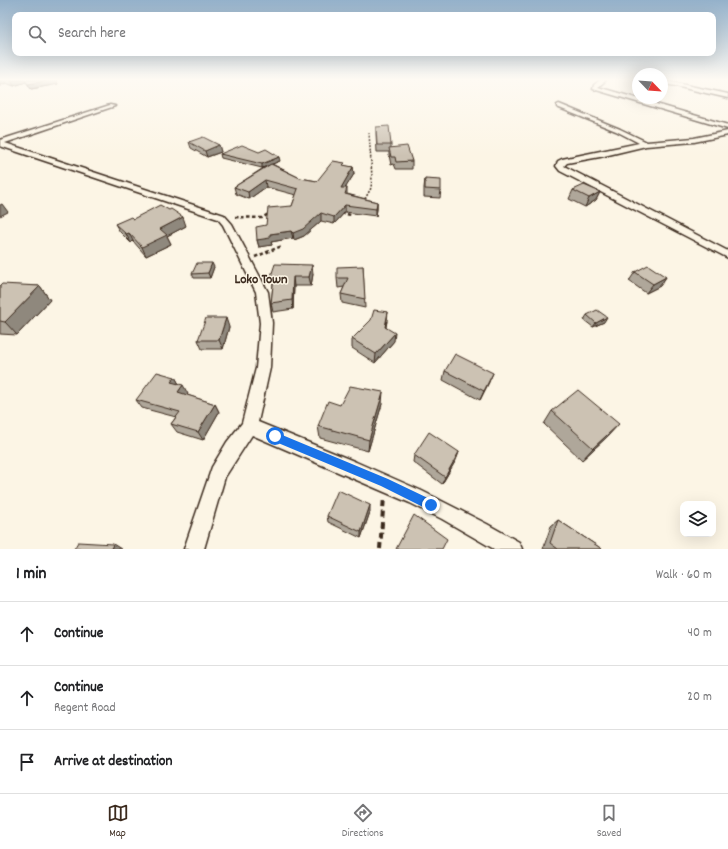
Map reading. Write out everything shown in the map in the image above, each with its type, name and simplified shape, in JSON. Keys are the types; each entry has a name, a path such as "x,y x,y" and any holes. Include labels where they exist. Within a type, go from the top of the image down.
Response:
{"street":[{"path":"0,142 112,106"},
{"path":"559,106 618,130 646,144"},
{"path":"655,106 728,127"},
{"path":"728,133 694,140 646,144 600,155 565,161 561,163 560,166 728,255"},
{"path":"720,135 728,139"},
{"path":"0,142 11,148 221,217 227,224 247,260 262,292 266,323 263,368 249,426 233,448 218,473 194,549"},
{"path":"249,426 385,482 480,529 512,549"}],"path":[{"path":"360,206 371,188 372,177 369,133"},
{"path":"340,213 351,215 355,210"},
{"path":"221,217 262,218 274,212"},
{"path":"247,260 282,246"},
{"path":"380,549 385,482"}],"building":[{"path":"389,126 391,145 377,145 376,127"},
{"path":"203,137 219,145 205,151 189,142"},
{"path":"242,145 259,152 266,149 279,157 262,164 220,154"},
{"path":"407,146 412,161 396,162 395,157 391,157 389,148"},
{"path":"333,161 345,163 343,165 353,167 341,188 347,188 345,194 377,202 376,209 345,205 334,217 321,213 303,229 293,233 291,231 270,234 270,238 257,240 256,227 266,225 268,208 292,206 298,189 265,180 248,192 234,187 271,164 300,178 317,181"},
{"path":"425,179 441,180 441,190 425,189"},
{"path":"584,185 600,192 589,198 573,190"},
{"path":"160,205 169,210 171,209 183,217 160,229 167,235 142,247 129,233 126,234 115,224 131,217 133,219"},
{"path":"197,263 212,263 208,273 192,274"},
{"path":"275,264 312,265 309,277 293,277 292,300 271,303 274,276 271,276"},
{"path":"648,265 666,277 653,284 635,272"},
{"path":"363,266 365,299 341,294 348,278 337,278 337,267"},
{"path":"2,284 40,286 5,322 0,321 0,286"},
{"path":"374,310 388,312 385,327 395,333 376,354 352,339 371,320"},
{"path":"597,310 607,317 596,323 587,315"},
{"path":"206,318 226,318 219,340 198,340"},
{"path":"455,354 493,373 484,391 445,371"},
{"path":"157,372 175,377 171,382 183,385 178,392 215,404 198,432 171,424 180,412 136,400"},
{"path":"350,386 383,392 369,440 318,426 328,401 340,405"},
{"path":"578,390 619,424 593,448 552,411"},
{"path":"429,432 459,452 445,477 414,455"},
{"path":"338,490 370,505 361,532 327,516"},
{"path":"414,515 447,539 442,549 396,549"},
{"path":"558,520 602,549 558,549 550,543"},
{"path":"78,542 113,544 111,549 74,549"}],"district":[{"name":"Loko Town","path":"261,280"}],"route":[{"path":"275,436 385,482 431,505"}]}
